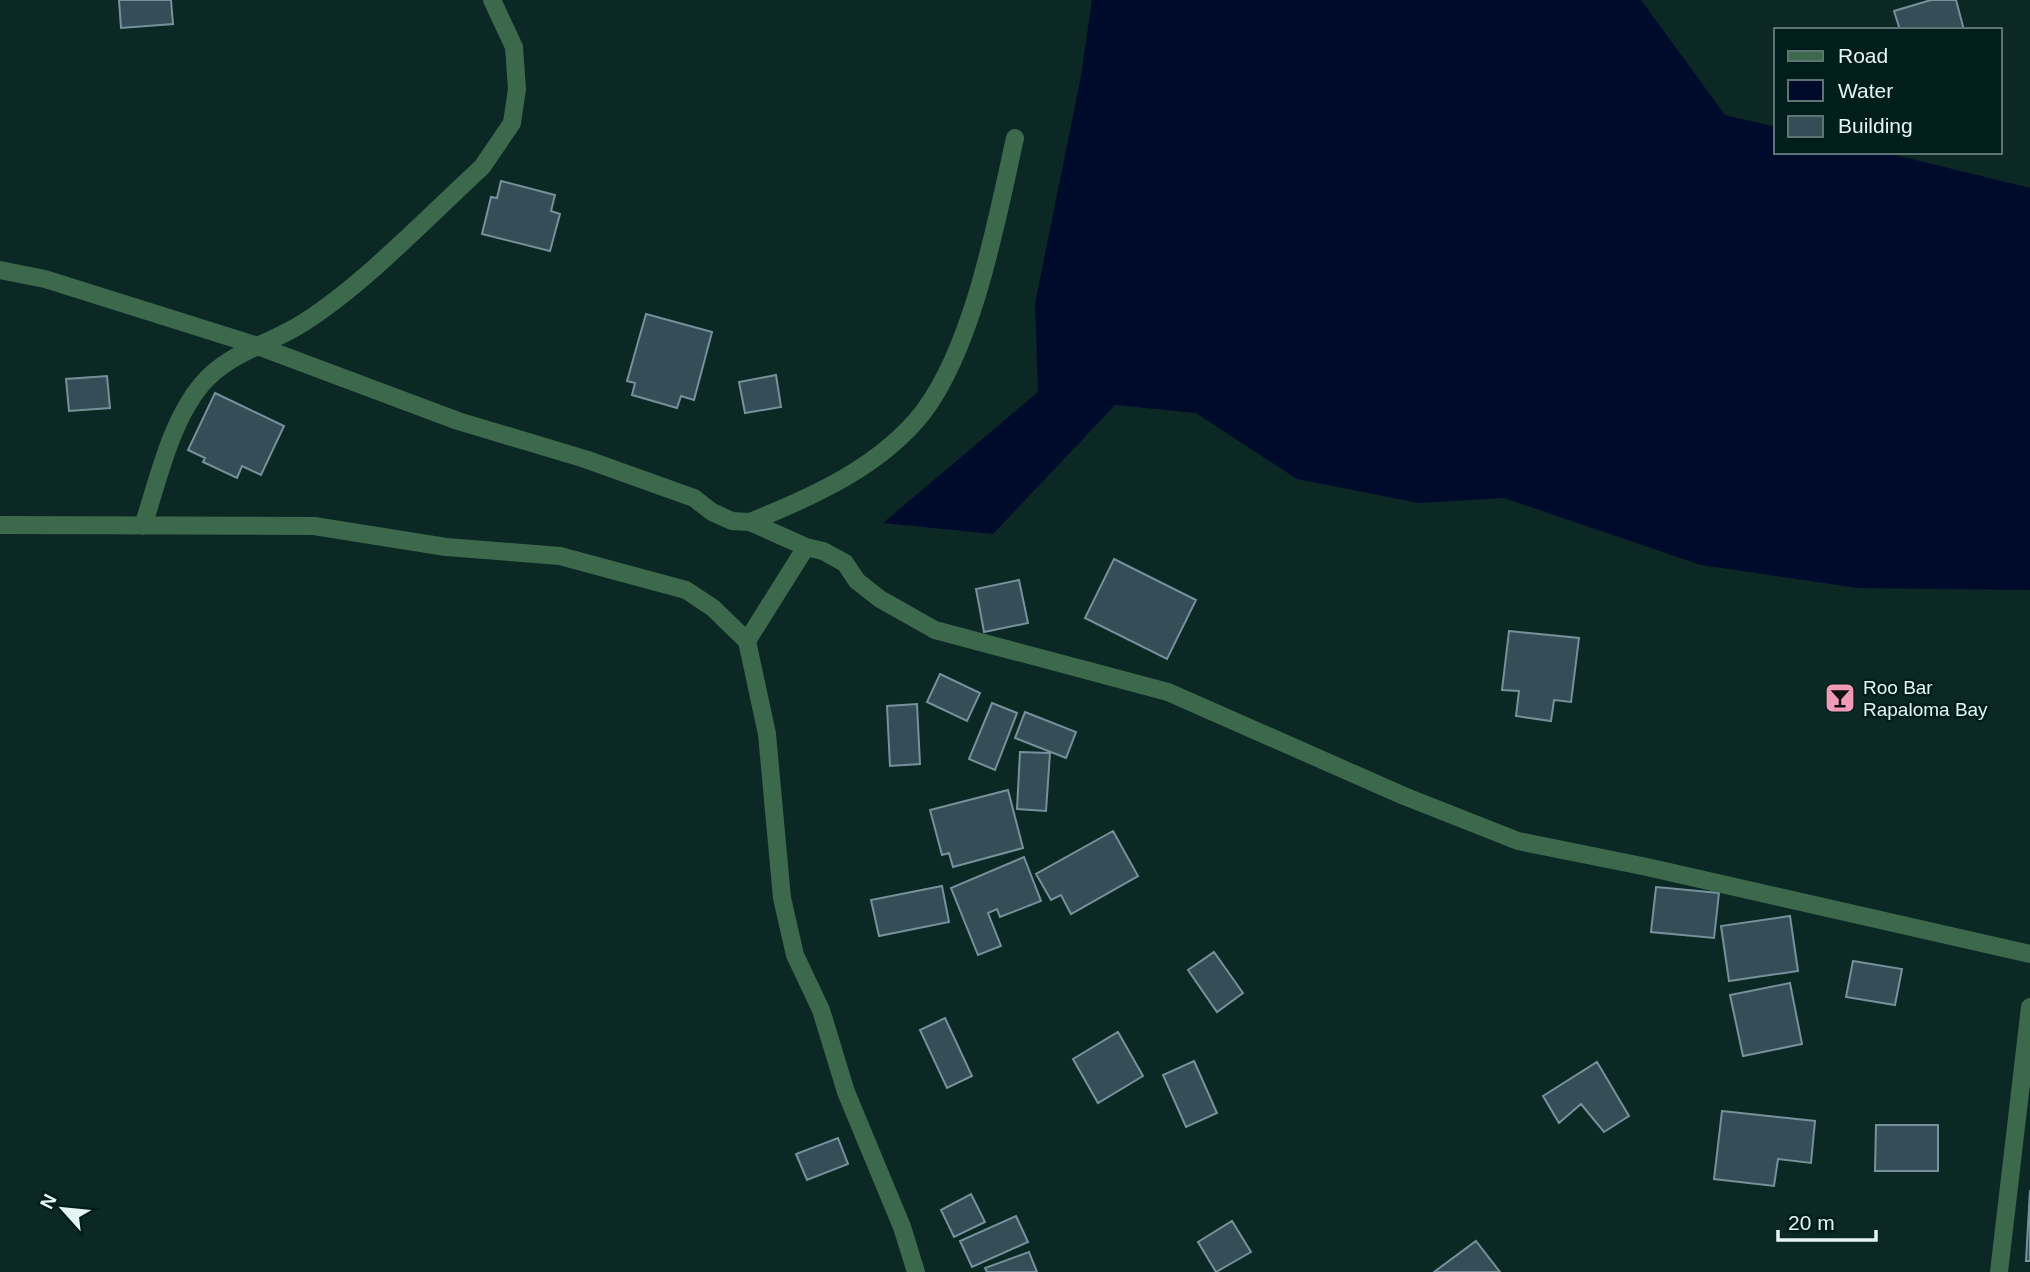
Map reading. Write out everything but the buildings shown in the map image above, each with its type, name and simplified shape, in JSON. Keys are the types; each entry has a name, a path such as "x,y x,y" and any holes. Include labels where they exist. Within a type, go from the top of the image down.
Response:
{"street":[{"path":"143,526 169,450 201,385 223,365 256,345 306,322 339,296 482,167 501,144 512,123 517,89 514,47 492,0"},
{"path":"750,522 807,500 853,471 890,446 925,410 953,357 985,268 1015,138"},
{"path":"0,270 45,279 256,345 458,421 585,458 694,498 712,512 732,521 750,522 806,547 823,551 845,563 858,581 880,599 935,630 1168,692 1392,790 1518,841 1647,867 2030,954"},
{"path":"0,525 314,526 446,548 560,556 686,590 713,608 747,641 767,734 782,898 794,955 821,1010 846,1092 902,1227 916,1272"},
{"path":"747,641 806,547"},
{"path":"1999,1272 2030,1007"}],"water":[{"path":"1092,0 1641,0 1725,115 1774,127 1774,154 1891,154 2030,188 2030,590 1858,588 1701,565 1504,498 1419,503 1297,479 1196,413 1115,405 993,534 883,523 1038,392 1035,304 1081,76"}],"place":[{"name":"Roo Bar Rapaloma Bay","path":"1840,698"}]}
